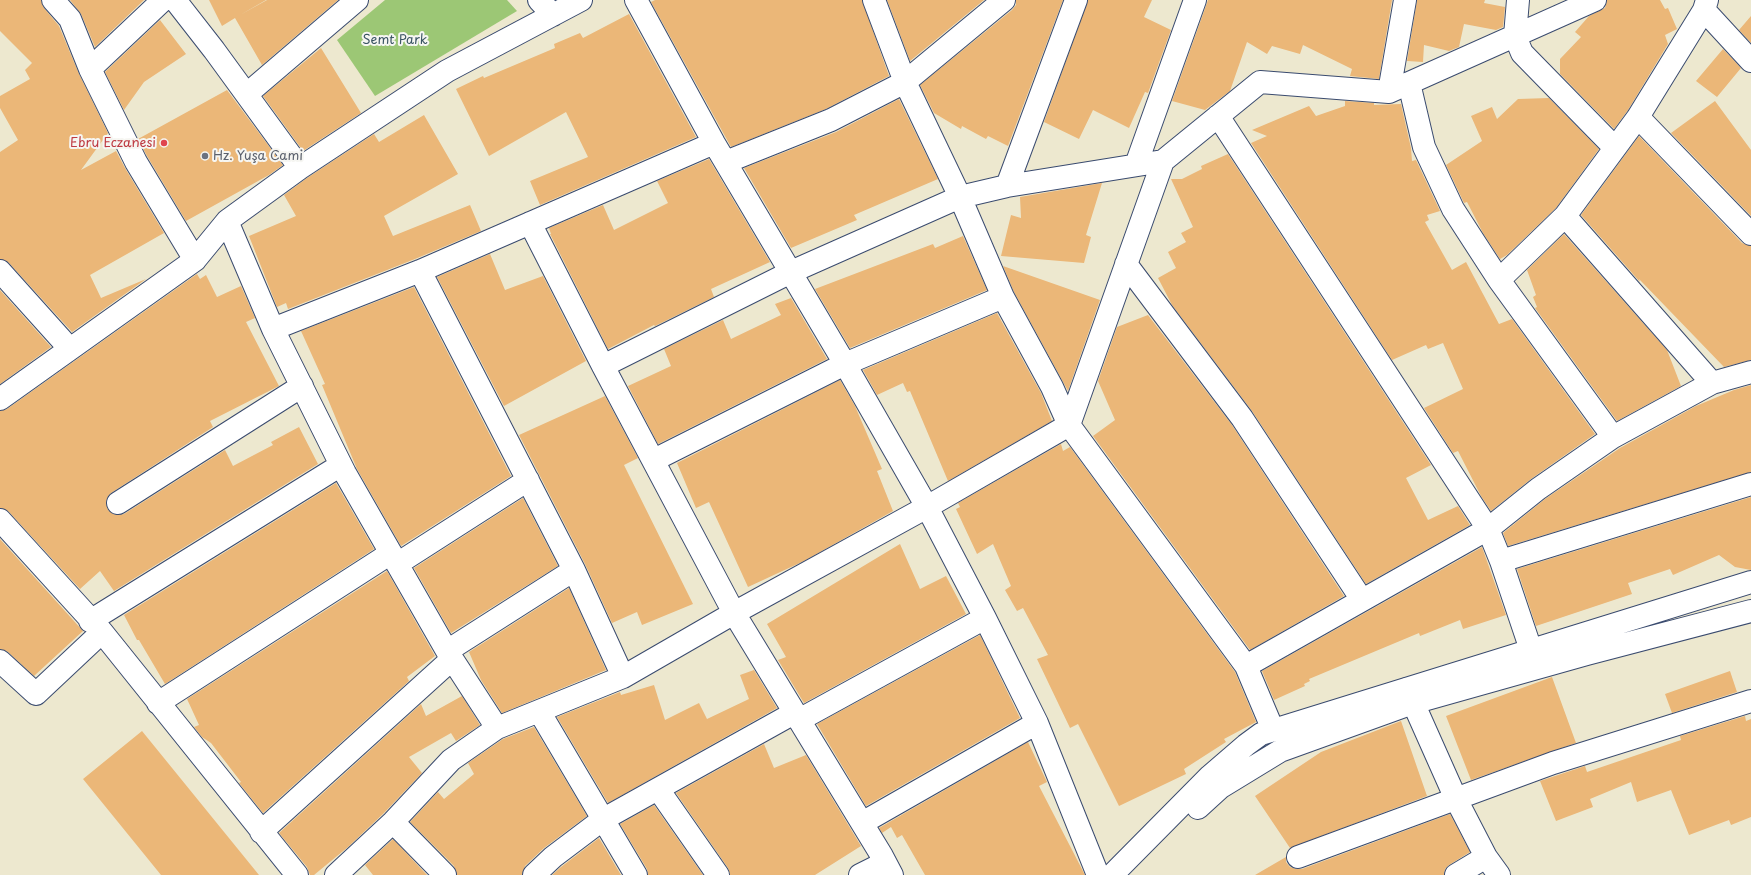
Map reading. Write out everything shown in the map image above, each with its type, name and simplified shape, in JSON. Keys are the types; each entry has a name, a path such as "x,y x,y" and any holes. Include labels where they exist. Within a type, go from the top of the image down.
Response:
{"street":[{"path":"53,0 70,19 90,69 136,162 195,260"},
{"path":"90,69 163,0"},
{"path":"175,0 247,94 300,168"},
{"path":"247,94 357,0"},
{"path":"0,399 195,260 227,221 300,168 546,7 581,0"},
{"path":"636,0 714,143 845,364 927,507 985,618 1037,723 1098,875"},
{"path":"874,0 905,82 960,197 1003,297 1052,387 1069,425 1246,666 1273,730"},
{"path":"726,162 831,120 905,82 1004,0"},
{"path":"1007,186 1076,0"},
{"path":"1136,165 1195,0"},
{"path":"1389,92 1404,0"},
{"path":"1518,0 1515,36 1522,53 1615,148"},
{"path":"603,366 791,272 960,197 1007,186 1162,160 1260,82 1389,92 1596,0"},
{"path":"1499,280 1565,216 1638,117 1706,5 1751,61"},
{"path":"1409,83 1424,147 1453,209 1499,280 1613,438"},
{"path":"1218,116 1488,529 1501,561 1530,650"},
{"path":"1638,117 1751,234"},
{"path":"273,329 420,271 714,143"},
{"path":"336,875 393,822 451,760 497,728 623,677 734,613 927,507 1069,425 1162,160"},
{"path":"1565,216 1712,383"},
{"path":"227,221 273,329 341,465 449,655 497,728"},
{"path":"530,223 603,366 734,613 882,856 888,869 860,875"},
{"path":"1126,264 1242,418 1362,600"},
{"path":"0,271 70,349"},
{"path":"420,271 574,570 623,677"},
{"path":"654,460 845,364 1003,297"},
{"path":"1246,666 1488,529 1538,489 1613,438 1712,383 1751,372"},
{"path":"118,503 302,386"},
{"path":"0,661 36,694 96,626 341,465"},
{"path":"158,703 394,559 528,480"},
{"path":"1501,561 1751,484"},
{"path":"0,520 96,626 297,875"},
{"path":"261,832 449,655 574,570"},
{"path":"1113,875 1172,830 1222,787 1280,752 1410,696 1530,650 1751,582"},
{"path":"1113,875 1210,776 1261,734 1410,696 1587,654 1751,611"},
{"path":"534,875 553,857 602,820 658,789 985,618"},
{"path":"1410,696 1456,799 1486,857 1499,875"},
{"path":"1298,857 1553,763 1751,701"},
{"path":"539,711 602,820 636,875"},
{"path":"862,823 1037,723"},
{"path":"658,789 718,875"},
{"path":"393,822 445,875"},
{"path":"1456,875 1486,857"}],"green space":[{"name":"Semt Park","path":"385,0 507,0 517,11 375,96 337,40"}],"building":[{"path":"0,0 41,0 44,8 59,26 79,74 108,133 81,170 116,151 164,233 90,275 101,298 146,279 72,332 9,263 0,259 0,152 18,140 0,108 0,96 30,79 25,70 32,63 0,31"},
{"path":"70,0 144,0 95,47 81,14"},
{"path":"209,0 266,0 240,15 267,0 338,0 262,65 235,18 222,26"},
{"path":"655,0 862,0 889,76 826,109 731,147 651,2"},
{"path":"887,0 984,0 910,61"},
{"path":"1016,0 1063,0 1008,146 988,136 986,139 962,126 961,129 934,113 920,85 1012,10 1016,5"},
{"path":"1088,0 1152,0 1144,17 1171,30 1148,93 1145,92 1129,128 1093,110 1079,139 1044,122"},
{"path":"1208,0 1392,0 1379,79 1350,76 1352,69 1303,45 1300,54 1272,46 1267,54 1247,42 1230,91 1205,110 1172,101"},
{"path":"1417,0 1485,0 1484,3 1505,7 1503,27 1496,30 1464,24 1459,47 1449,51 1424,45 1423,62 1407,61"},
{"path":"1607,0 1660,0 1665,9 1668,8 1677,29 1665,35 1668,44 1628,110 1614,129 1560,74 1560,59 1581,37 1575,32 1589,16 1605,8"},
{"path":"629,14 696,137 540,205 530,181 588,157 566,112 489,156 456,89 483,76 484,78 555,48 554,44 580,33 583,38"},
{"path":"1751,16 1751,43 1739,30"},
{"path":"160,20 186,54 144,82 124,110 105,72"},
{"path":"321,48 361,113 303,151 263,96"},
{"path":"1723,49 1741,68 1717,97 1696,81"},
{"name":"Hz. Yuşa Cami","path":"227,90 283,165 269,175 186,221 138,139"},
{"path":"1549,98 1599,149 1556,208 1507,255 1500,259 1483,233 1467,202 1464,203 1446,165 1482,141 1471,116 1492,107 1497,119 1518,99"},
{"path":"899,99 938,179 854,215 857,220 791,248 744,168 836,132"},
{"path":"1345,101 1374,103 1374,105 1401,104 1411,148 1412,161 1416,160 1440,211 1427,215 1429,220 1425,222 1452,270 1466,262 1499,324 1512,319 1595,434 1531,479 1491,511 1481,496 1458,451 1453,453 1424,408 1463,389 1443,343 1428,349 1426,345 1392,360 1251,143 1267,136 1252,130 1309,106 1316,116 1345,106"},
{"path":"1715,101 1751,150 1751,216 1671,133"},
{"path":"424,115 458,174 384,216 393,236 470,205 481,231 415,259 288,309 286,303 277,307 249,236 296,216 284,195 307,178 374,134 379,142"},
{"path":"1639,136 1742,243 1751,246 1751,360 1724,367 1639,279 1640,282 1581,215"},
{"path":"1228,154 1431,465 1406,478 1428,520 1458,506 1470,525 1366,584 1252,411 1172,305 1158,278 1176,268 1168,252 1186,242 1181,233 1193,227 1171,179 1182,179 1202,169 1201,166"},
{"path":"709,159 770,262 711,289 714,297 655,326 654,325 608,349 550,234 549,228 603,205 614,230 668,203 657,181"},
{"path":"1102,183 1086,235 1091,237 1084,263 1001,256 1011,215 1021,218 1020,197"},
{"path":"1564,234 1667,350 1681,386 1617,421 1535,308 1537,307 1533,297 1536,295 1527,270"},
{"path":"963,236 987,290 850,348 815,289 933,244 935,248"},
{"path":"490,254 505,290 543,276 586,361 504,406 437,277"},
{"path":"1003,266 1100,300 1068,391 1014,292"},
{"path":"197,274 200,279 206,275 217,297 241,286 255,318 246,322 279,386 210,421 213,427 111,493 107,498 106,503 108,510 113,514 124,514 225,450 233,466 273,445 271,442 299,427 318,464 114,591 100,571 80,589 9,512 0,508 0,411 7,409"},
{"path":"414,287 511,476 401,546 357,469 322,385 325,384 301,331"},
{"path":"0,290 51,347 0,384"},
{"path":"791,298 827,359 658,444 628,386 671,366 664,349 723,320 731,339 781,315 775,304"},
{"path":"997,313 1041,393 1052,421 948,481 910,391 907,392 903,383 877,395 863,370"},
{"path":"1148,315 1232,425 1344,596 1250,650 1093,436 1115,420 1098,381 1117,327"},
{"path":"840,380 855,406 882,469 877,471 893,511 804,561 748,587 709,502 696,508 677,463"},
{"path":"1751,385 1751,472 1508,546 1503,533 1545,499 1620,448 1696,406 1734,390"},
{"path":"605,396 638,458 624,465 693,604 642,625 637,612 612,623 585,564 519,435"},
{"path":"1061,444 1063,451 1070,447 1235,672 1256,722 1224,739 1226,742 1184,769 1186,774 1119,806 1078,724 1070,728 1037,659 1048,655 1023,608 1017,611 1005,590 1011,586 993,544 977,554 956,509 960,507 958,503"},
{"path":"336,483 374,549 165,684 139,640 137,640 124,615"},
{"path":"1751,497 1751,570 1735,567 1719,555 1673,575 1670,569 1628,583 1632,594 1536,626 1517,569"},
{"path":"523,498 558,566 451,633 414,568"},
{"path":"0,539 83,631 34,676 8,652 0,649"},
{"path":"900,544 920,589 946,576 966,614 804,703 778,660 786,657 767,624"},
{"path":"1482,547 1506,615 1463,629 1460,620 1420,636 1419,633 1309,679 1310,681 1304,684 1305,686 1274,700 1262,671"},
{"path":"387,571 435,656 407,677 409,681 263,813 239,783 241,782 211,743 202,737 194,727 199,725 187,699"},
{"path":"569,588 606,670 502,713 481,680 469,652"},
{"path":"980,635 1020,718 866,806 817,724"},
{"path":"754,670 777,708 608,803 557,717 620,692 621,695 654,685 665,720 699,703 707,719 749,699 740,675"},
{"path":"1730,671 1737,692 1672,713 1665,694"},
{"path":"1552,677 1576,743 1471,780 1446,716"},
{"path":"462,696 480,725 456,741 451,733 409,757 422,773 384,813 348,847 314,875 310,875 307,867 279,833 421,704 426,716"},
{"path":"1745,716 1746,721 1751,719 1751,817 1731,825 1729,820 1689,835 1671,790 1637,802 1631,782 1590,799 1593,807 1556,821 1540,781 1585,766 1587,772 1681,740 1680,736"},
{"path":"1401,721 1427,796 1290,848 1255,796 1321,752"},
{"path":"534,727 587,816 544,848 525,866 522,875 457,875 454,866 410,822 438,792 444,799 474,774 468,763 503,739"},
{"path":"142,731 259,875 161,875 83,779"},
{"path":"1028,742 1047,782 1039,786 1085,875 925,875 902,835 897,838 891,827 882,833 879,828"},
{"path":"764,744 774,768 806,755 861,846 815,875 730,875 728,868 676,793"},
{"path":"654,805 703,875 648,875 647,869 620,824"},
{"path":"1450,814 1470,852 1449,865 1445,869 1444,875 1255,875 1286,857 1286,862 1290,867 1302,869"},
{"path":"599,838 621,875 552,875 561,867"},
{"path":"393,839 427,875 373,875 365,865"}],"place":[{"name":"Ebru Eczanesi","path":"164,143"},
{"name":"Hz. Yuşa Cami","path":"205,156"}]}
